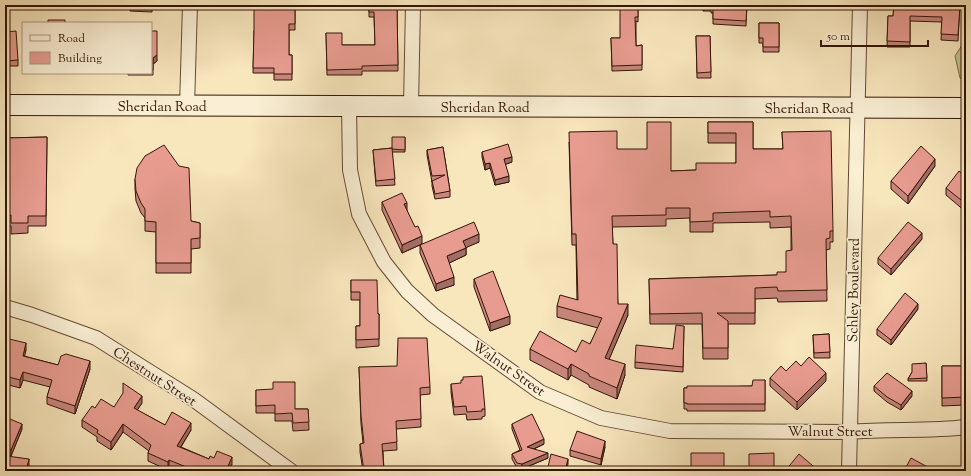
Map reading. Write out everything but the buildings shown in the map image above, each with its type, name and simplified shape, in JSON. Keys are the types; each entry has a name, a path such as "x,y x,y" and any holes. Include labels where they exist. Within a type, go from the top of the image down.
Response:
{"main road":[{"name":"Sheridan Road","path":"5,105 966,108"}],"street":[{"path":"187,106 190,5"},
{"path":"411,106 413,5"},
{"name":"Schley Boulevard","path":"849,471 860,5"},
{"name":"Walnut Street","path":"349,106 350,170 359,214 384,262 407,291 433,315 540,392 601,418 670,431 850,432 942,430 966,427"},
{"name":"Chestnut Street","path":"5,307 96,338 193,399 291,471"}],"green space":[{"path":"965,5 966,5 966,39"},
{"path":"966,39 966,81 960,78 955,56"}]}
